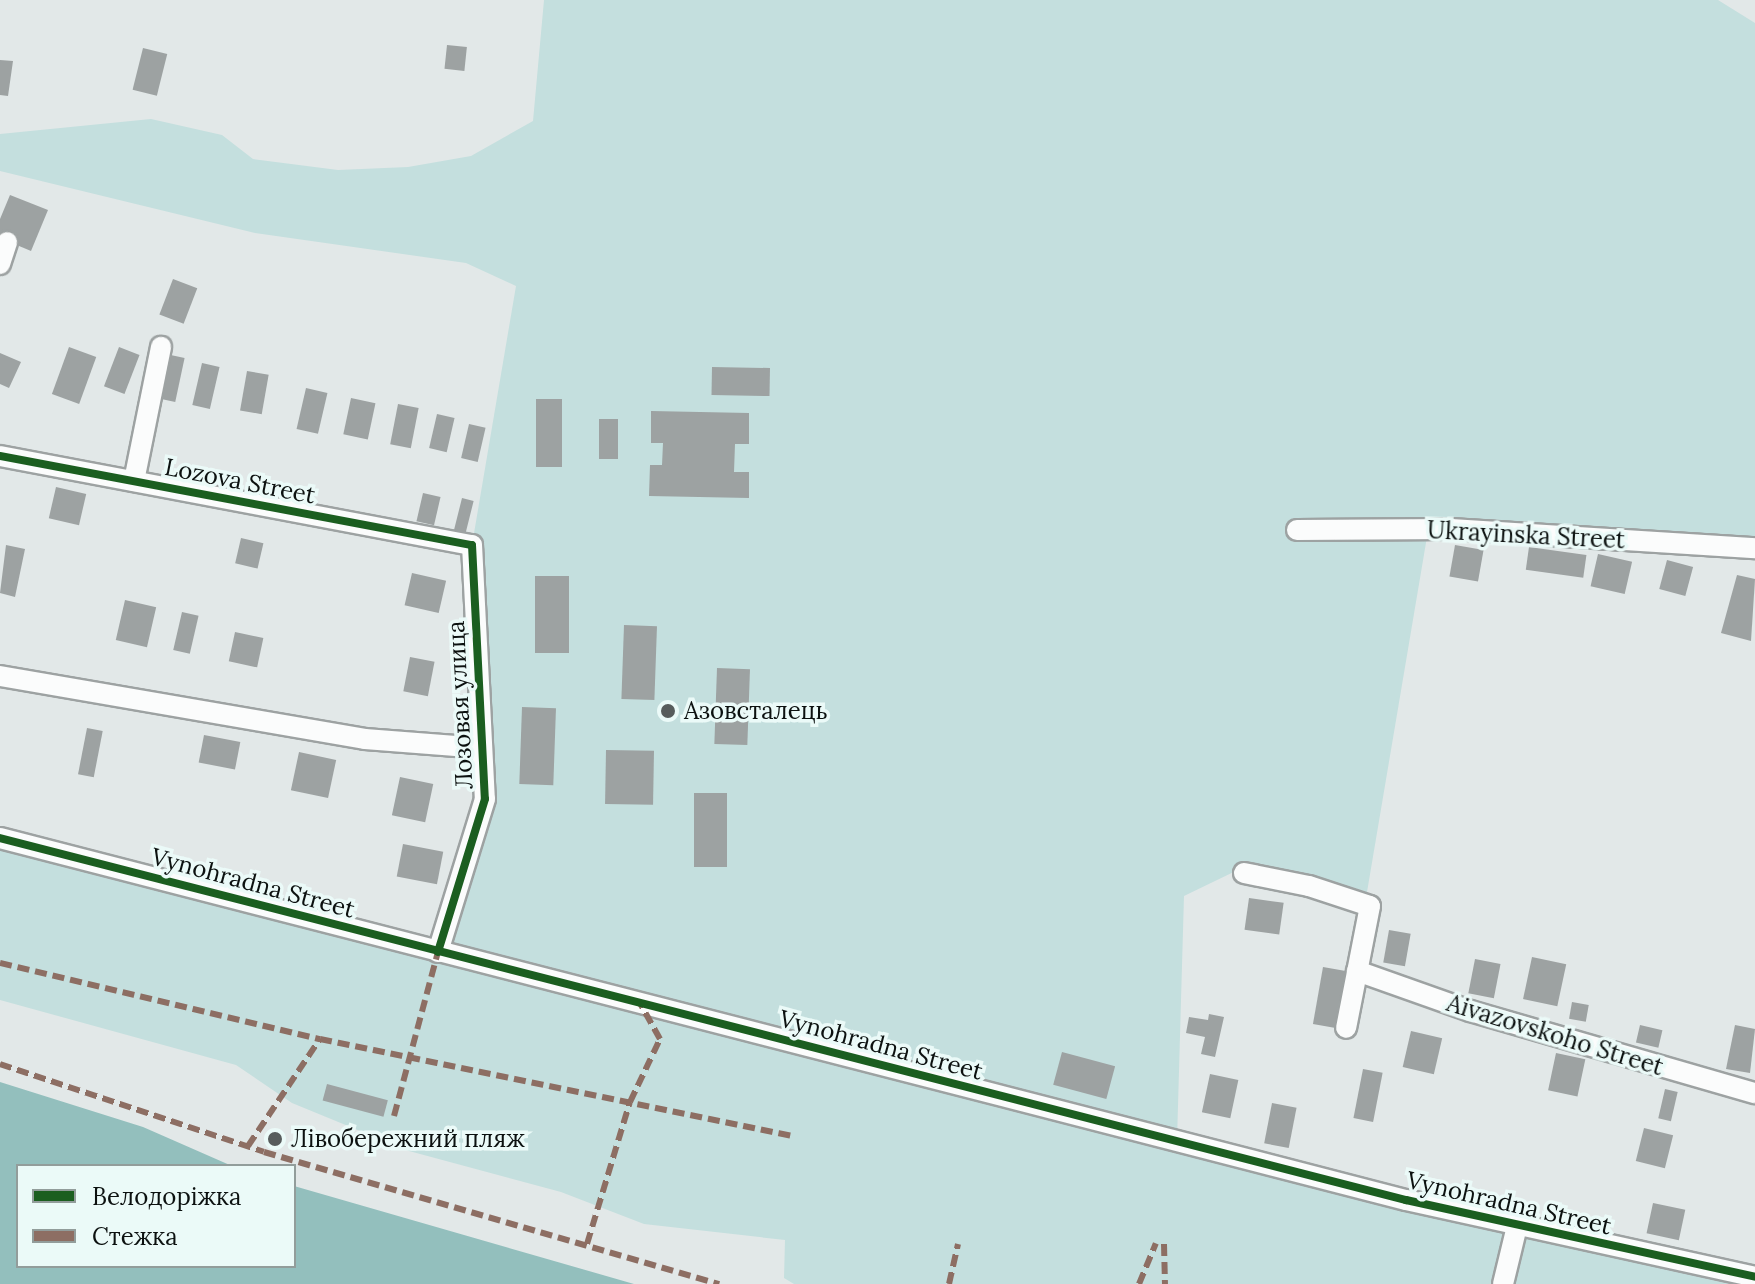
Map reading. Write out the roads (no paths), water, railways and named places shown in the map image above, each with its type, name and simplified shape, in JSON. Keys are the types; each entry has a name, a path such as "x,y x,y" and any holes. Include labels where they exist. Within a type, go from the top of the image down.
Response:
{"street":[{"path":"0,264 7,242"},
{"path":"134,481 161,347"},
{"name":"Lozova Street","path":"0,456 472,545"},
{"name":"Ukrayinska Street","path":"1297,530 1451,529 1755,548"},
{"name":"Лозовая улица","path":"438,952 485,799 472,545"},
{"path":"0,676 365,739 482,748"},
{"name":"Vynohradna Street","path":"0,838 1517,1226 1755,1277"},
{"path":"1244,873 1309,886 1370,906 1346,1028"},
{"name":"Aivazovskoho Street","path":"1357,971 1470,1011 1755,1093"},
{"path":"1503,1284 1517,1226"}],"place":[{"name":"Азовсталець","path":"668,711"},
{"name":"Лівобережний пляж","path":"275,1139"}]}
